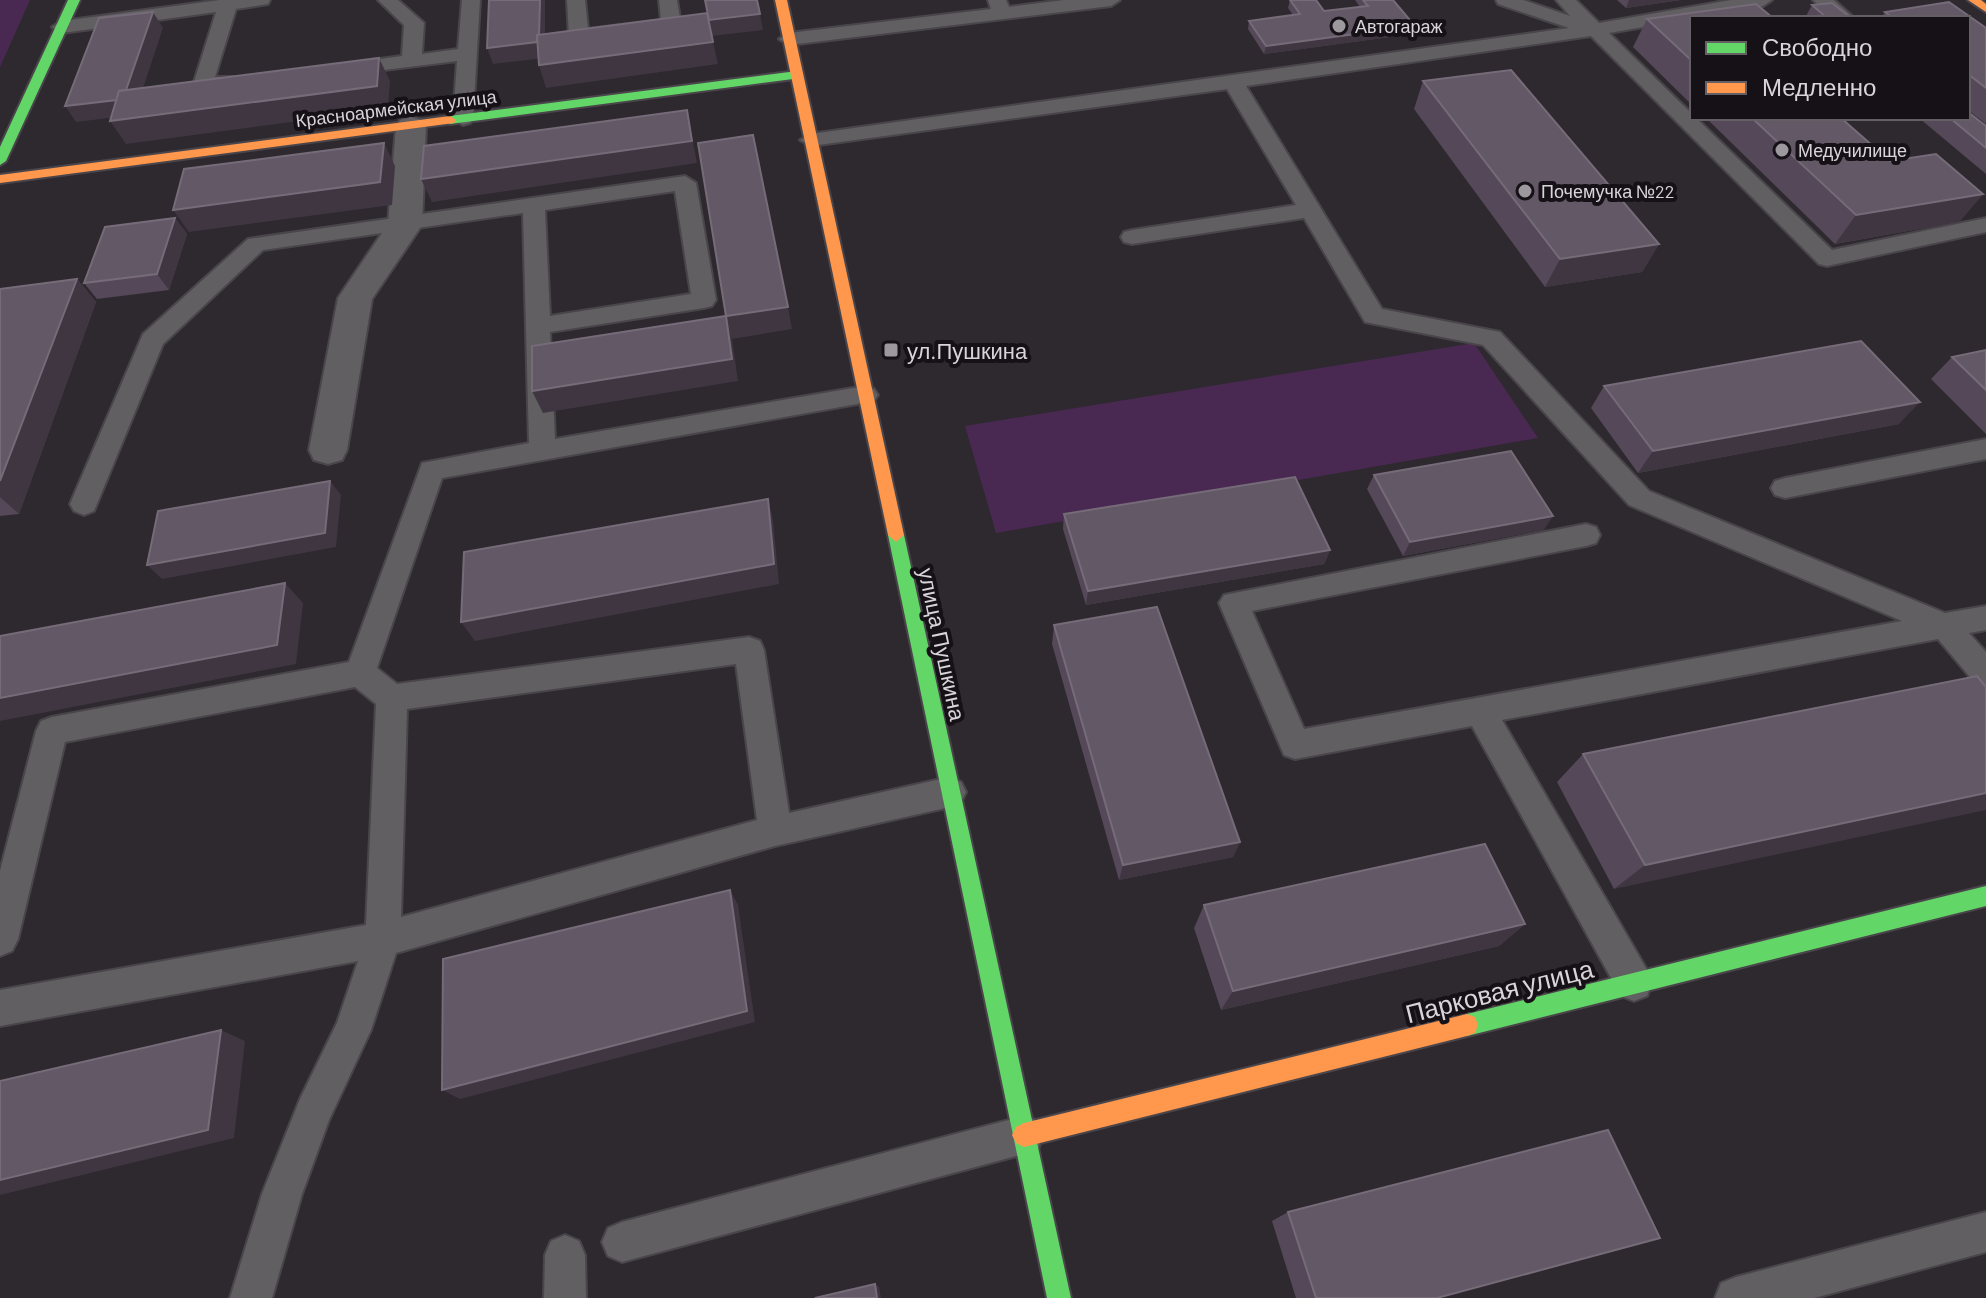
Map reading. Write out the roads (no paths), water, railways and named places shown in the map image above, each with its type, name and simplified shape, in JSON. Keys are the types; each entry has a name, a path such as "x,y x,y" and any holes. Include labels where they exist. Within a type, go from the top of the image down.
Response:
{"street":[{"path":"0,161 74,0"},
{"name":"улица Пушкина","path":"781,0 1059,1298"},
{"path":"1974,0 1986,9"},
{"name":"Красноармейская улица","path":"0,179 797,75"},
{"path":"328,450 355,298 405,225 411,126"},
{"name":"Парковая улица","path":"1024,1135 1986,896"}],"lane":[{"path":"62,27 261,0"},
{"path":"387,0 414,23 412,61"},
{"path":"463,119 471,0"},
{"path":"576,0 579,36 671,25 668,0"},
{"path":"789,39 999,6 1111,0"},
{"path":"1505,0 1594,30"},
{"path":"1565,0 1827,259 1986,225"},
{"path":"811,140 1594,30 1763,0"},
{"path":"1822,0 1842,16"},
{"path":"228,3 203,85 263,78"},
{"path":"322,71 468,54"},
{"path":"1233,82 1374,316 1491,338 1639,498 1945,626 1986,674"},
{"path":"84,504 152,340 256,244 685,183 704,300 538,326"},
{"path":"534,205 542,450"},
{"path":"1132,237 1312,210"},
{"path":"360,673 431,470 865,395"},
{"path":"1785,488 1986,449"},
{"path":"1586,535 1234,603 1295,745 1986,618"},
{"path":"0,939 52,731 360,673 392,698 749,650 775,831"},
{"path":"251,1298 282,1194 313,1112 353,1030 383,939 392,698"},
{"path":"1481,712 1634,983"},
{"path":"0,1008 383,939 775,831 950,792"},
{"path":"622,1242 1024,1135"},
{"path":"1736,1298 1789,1292 1986,1232"},
{"path":"565,1255 565,1298"}],"place":[{"name":"Автогараж","path":"1339,26"},
{"name":"Медучилище","path":"1782,150"},
{"name":"Почемучка №22","path":"1525,191"},
{"name":"ул.Пушкина","path":"891,350"}]}
